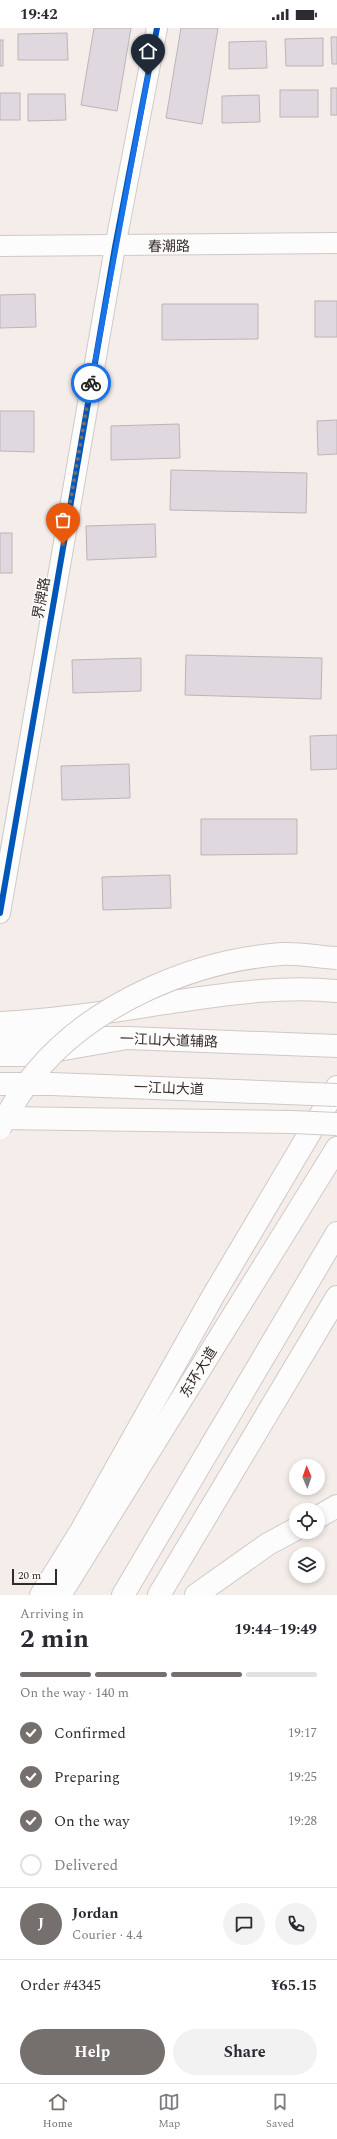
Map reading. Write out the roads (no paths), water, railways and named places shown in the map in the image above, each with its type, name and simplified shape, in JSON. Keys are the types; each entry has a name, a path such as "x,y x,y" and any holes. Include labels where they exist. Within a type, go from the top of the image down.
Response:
{"main road":[{"path":"0,1128 10,1109 36,1071 84,1027 138,994 188,973 241,960 284,954 337,958"},
{"path":"0,1023 53,1020 238,993 298,990 337,991"},
{"name":"一江山大道辅路","path":"0,1038 127,1038 337,1046"},
{"path":"0,1055 29,1055 127,1038"},
{"name":"一江山大道","path":"0,1084 52,1084 337,1095"},
{"path":"41,1595 81,1531 213,1296 337,1087"},
{"path":"0,1118 337,1124"},
{"name":"东环大道","path":"60,1595 337,1148"},
{"path":"127,1592 337,1232"},
{"path":"159,1595 337,1297"},
{"path":"325,1512 337,1506"},
{"path":"196,1595 268,1544 289,1533"}],"street":[{"name":"界牌路","path":"0,913 115,247 157,28"},
{"name":"春潮路","path":"0,246 115,247 337,243"}]}
